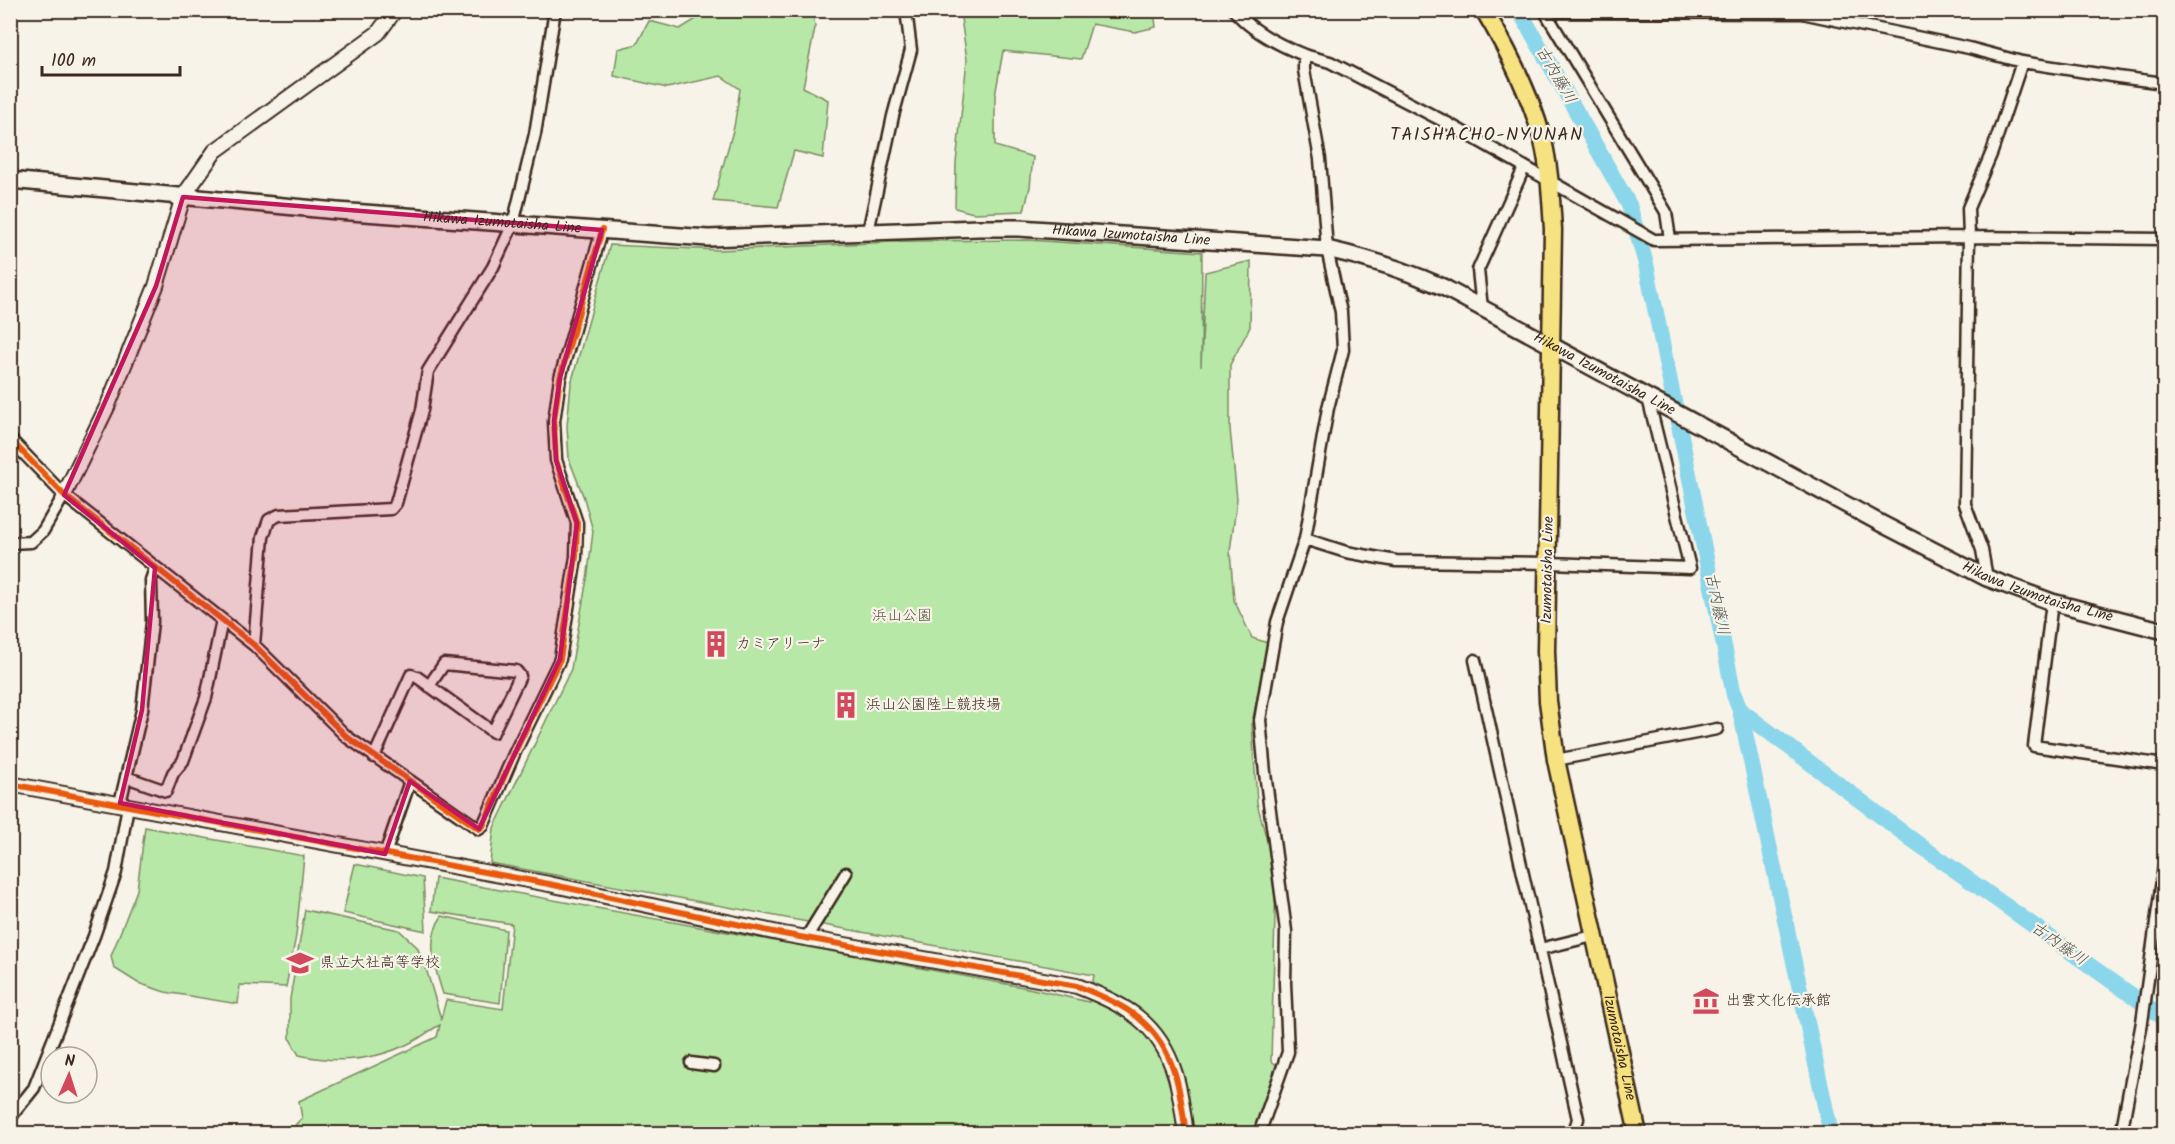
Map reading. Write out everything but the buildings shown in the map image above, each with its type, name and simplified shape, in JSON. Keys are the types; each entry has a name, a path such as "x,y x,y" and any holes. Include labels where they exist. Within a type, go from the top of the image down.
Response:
{"main road":[{"name":"Izumotaisha Line","path":"1484,10 1520,81 1543,141 1550,180 1553,229 1548,701 1556,760 1638,1134"},
{"name":"Hikawa Izumotaisha Line","path":"10,180 337,211 708,238 1019,228 1327,249 1365,257 1411,273 1482,308 1689,421 1987,578 2052,602 2164,631"}],"street":[{"path":"10,543 31,542 37,537 43,531 64,495 108,405 156,286 183,197 215,151 378,33 395,10"},
{"path":"254,645 263,537 269,520 279,515 391,509 396,503 422,410 428,371 493,267 513,224 535,134 555,10"},
{"path":"868,232 893,116 911,50 906,10"},
{"path":"1234,10 1242,20 1282,46 1330,62 1449,124 1654,240 1970,237 2164,239"},
{"path":"1544,11 1666,212 1664,239"},
{"path":"1544,11 1802,14 1969,48 2022,62 2164,82"},
{"path":"1259,1134 1288,1052 1285,983 1287,931 1260,720 1277,622 1305,539 1322,439 1343,350 1341,312 1327,249 1320,159 1304,70 1304,55"},
{"path":"1987,578 1982,550 1965,504 1970,237 1968,208 1992,152 2022,62"},
{"path":"1482,308 1478,270 1524,168"},
{"path":"10,439 64,495 254,645 347,737 479,829 483,826 514,754 560,660 576,557 577,523 556,460 554,421 560,378 602,230"},
{"path":"1305,539 1346,552 1396,561 1690,568 1651,400"},
{"path":"10,1118 34,1089 94,936 116,872 126,777 142,711 152,622 151,580 155,568"},
{"path":"2052,602 2034,746 2164,765"},
{"path":"126,777 166,791 172,773 183,761 206,698 222,620"},
{"path":"1475,660 1578,1119 1573,1134"},
{"path":"374,757 411,675 493,732 520,676 516,671 444,664 429,686"},
{"path":"1556,760 1717,729"},
{"path":"385,854 410,781"},
{"path":"10,784 549,884 806,939 1077,986 1108,998 1138,1016 1164,1048 1176,1074 1186,1134"},
{"path":"2121,1134 2142,1022 2164,866"},
{"path":"806,939 846,873"},
{"path":"1540,949 1593,936"},
{"path":"691,1063 714,1066"}],"highlighted area":[{"path":"183,197 602,230 560,378 554,421 556,460 577,523 560,659 479,829 410,781 385,854 120,803 142,710 155,568 64,495 156,286"}],"green space":[{"path":"705,11 813,11 815,28 803,87 828,100 823,158 794,151 778,207 713,201 734,127 740,89 721,76 667,88 614,76 618,49 637,44 649,21 680,29 703,15"},
{"path":"960,11 1154,11 1156,27 1135,32 1092,24 1081,59 1003,51 995,96 995,146 1033,157 1030,187 1024,211 973,213 955,208 956,163 967,60"},
{"name":"浜山公園","path":"1028,240 1202,252 1201,367 1205,272 1251,261 1250,327 1230,365 1230,429 1237,499 1230,551 1234,600 1252,638 1268,643 1252,724 1257,803 1276,881 1271,1061 1277,1065 1253,1133 293,1133 296,1124 302,1118 299,1101 437,1037 440,1025 399,1048 357,1059 328,1059 299,1055 290,1039 290,999 305,910 399,930 417,947 425,965 441,1019 446,1000 503,1009 512,924 431,911 435,878 1028,988 1089,1002 1094,975 490,863 494,828 571,669 593,531 584,498 569,459 567,426 571,384 610,245 719,250 916,241"},
{"path":"145,827 304,856 296,936 286,987 240,985 238,1004 165,992 138,983 114,968 111,956 137,890"},
{"path":"355,864 423,878 426,931 343,913"},
{"path":"442,916 506,930 500,1003 443,994 433,954 434,934"}],"waterway":[{"name":"古内藤川","path":"1519,10 1629,205 1646,264 1734,695 1740,710 1831,1134"},
{"name":"古内藤川","path":"1740,710 1914,841 2164,1018"}],"cycle path":[{"path":"10,439 64,495 254,645 347,737 479,829 483,826 514,754 560,659 576,557 577,523 556,460 554,421 560,378 602,230"},
{"path":"10,784 549,884 783,934 1077,986 1110,1000 1138,1017 1160,1041 1177,1081 1186,1134"}],"place":[{"name":"カミアリーナ","path":"716,644"},
{"name":"浜山公園陸上競技場","path":"846,705"},
{"name":"県立大社高等学校","path":"300,963"},
{"name":"出雲文化伝承館","path":"1706,1001"}],"district":[{"name":"TAISHACHO-NYUNAN","path":"1487,135"}]}
